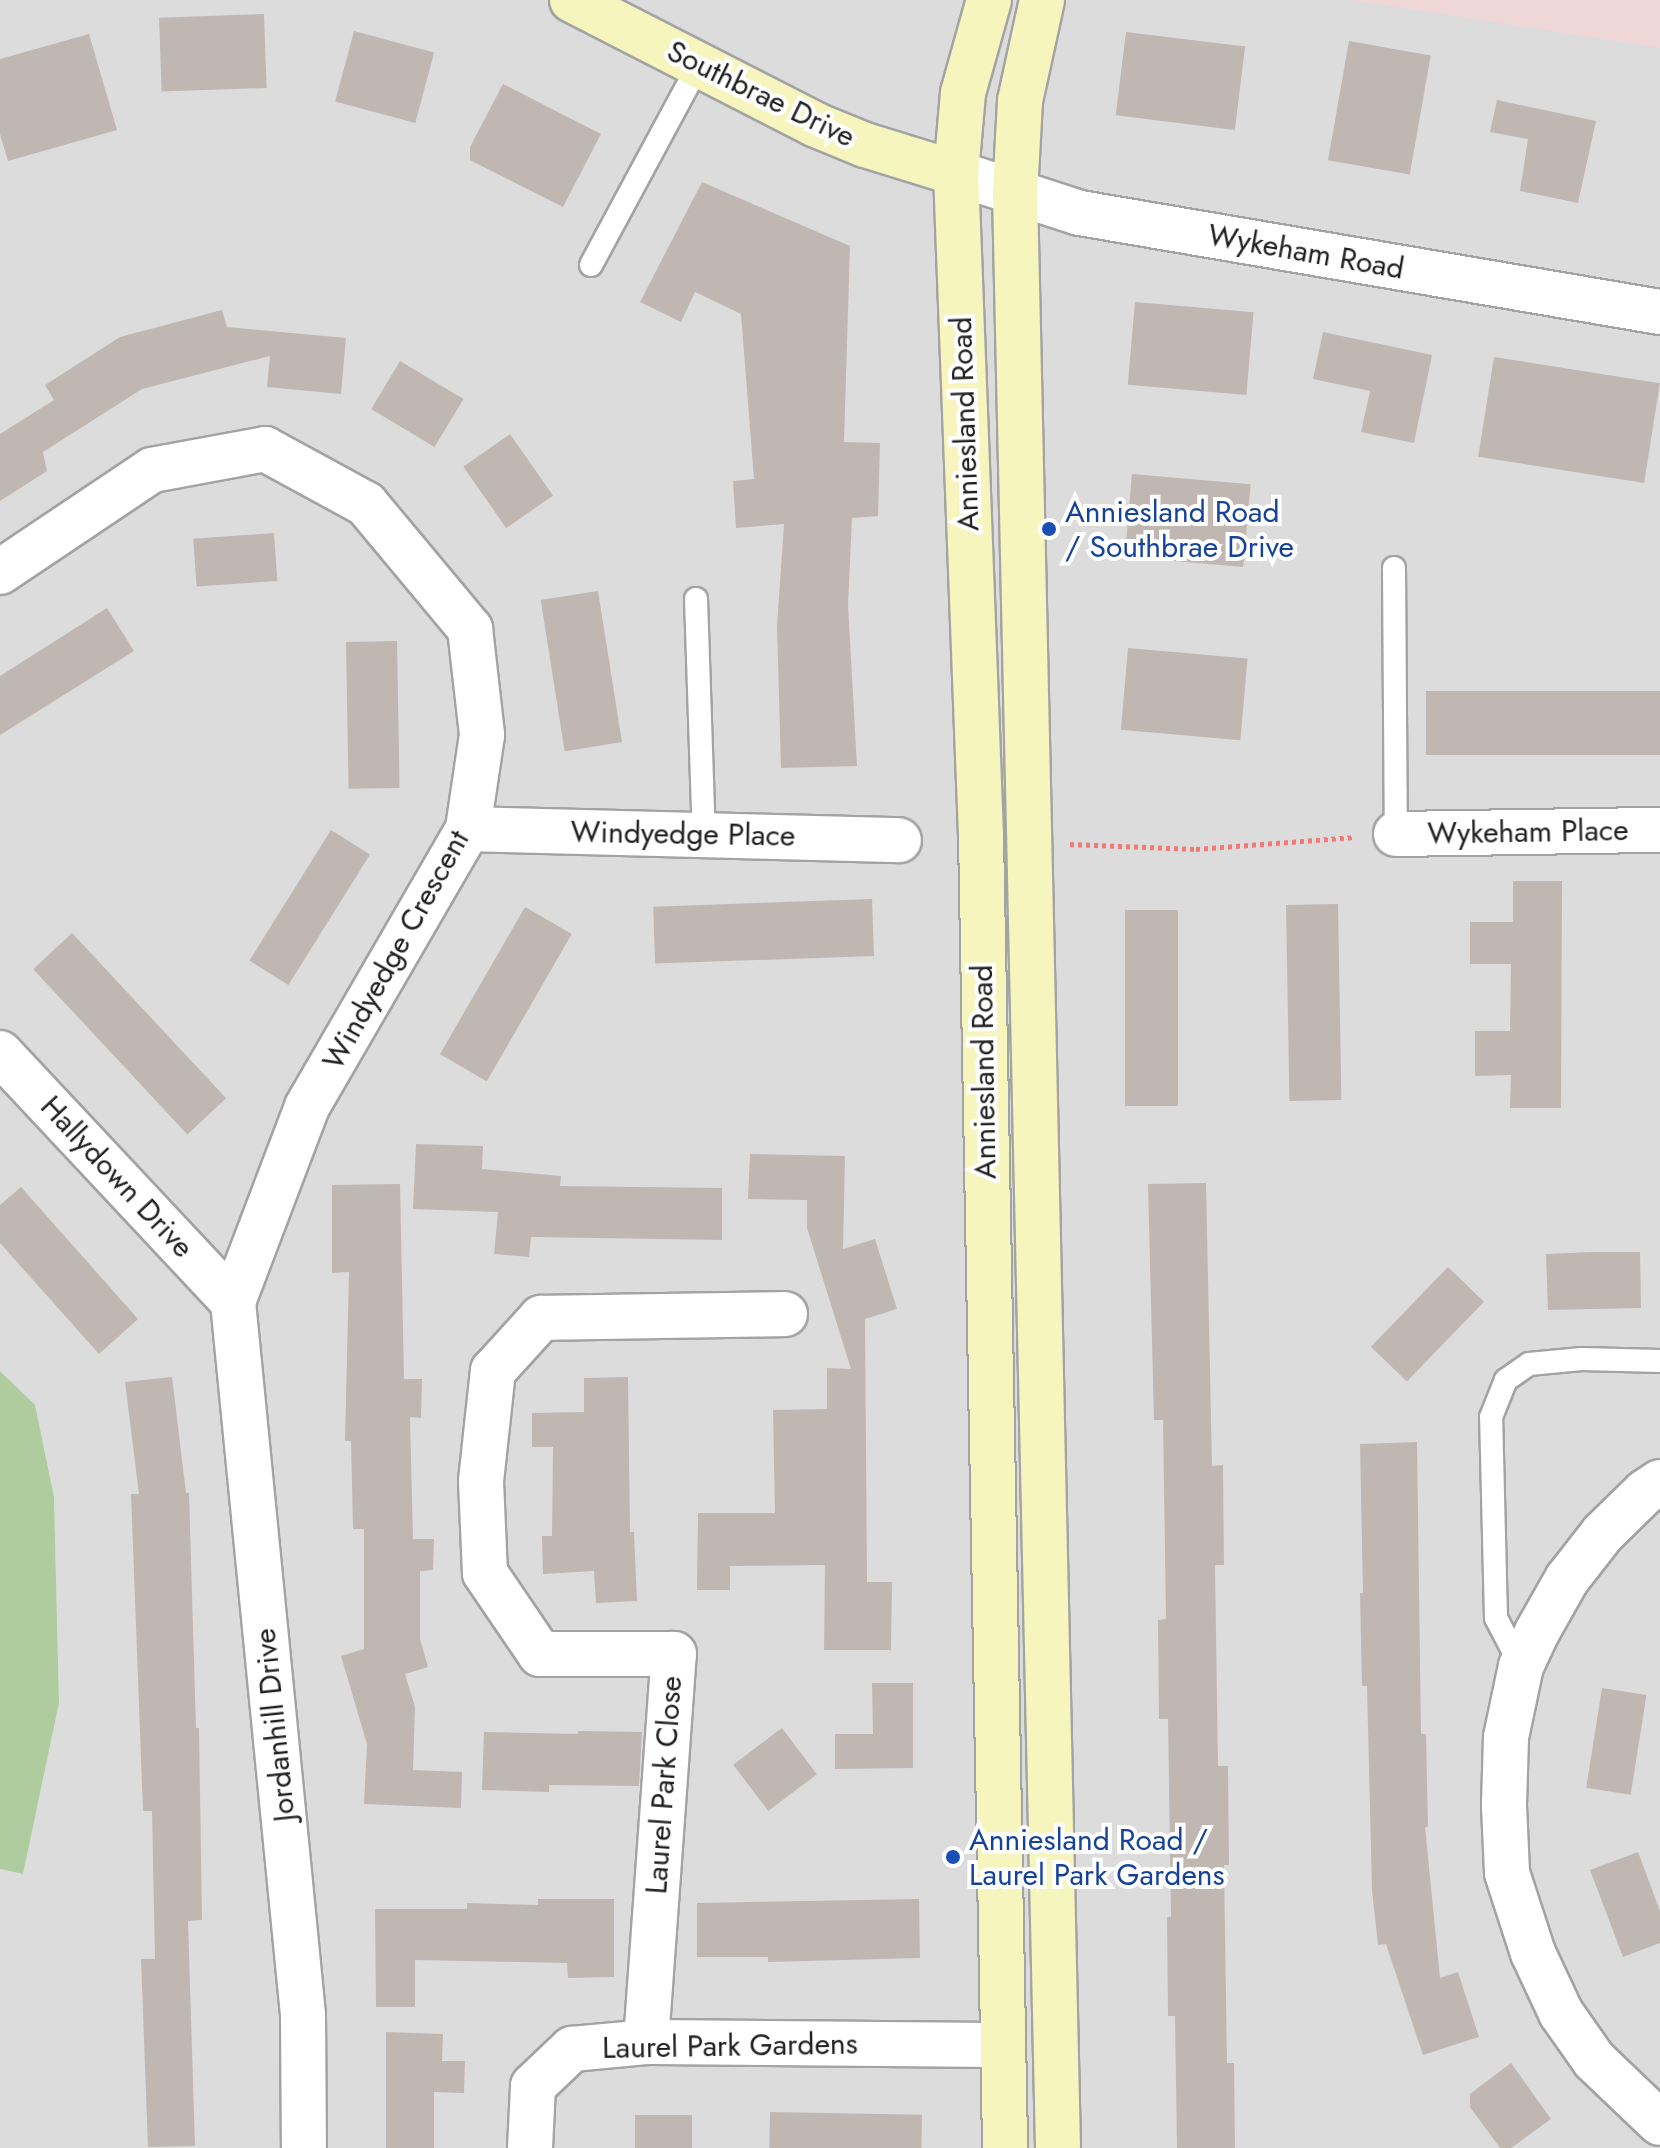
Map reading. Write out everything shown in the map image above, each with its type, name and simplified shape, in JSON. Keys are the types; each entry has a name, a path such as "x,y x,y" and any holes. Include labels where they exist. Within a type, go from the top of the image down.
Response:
{"street":[{"name":"Southbrae Drive","path":"572,0 816,125 865,145 956,173"},
{"name":"Anniesland Road","path":"989,0 963,93 956,173 981,835 1005,2148"},
{"name":"Anniesland Road","path":"1042,0 1020,101 1015,193 1058,2148"},
{"name":"Wykeham Road","path":"956,173 1080,213 1660,312"},
{"name":"Windyedge Crescent","path":"0,572 152,470 265,449 366,504 470,629 482,735 468,829 307,1107 233,1302"},
{"name":"Windyedge Place","path":"468,829 899,840"},
{"name":"Wykeham Place","path":"1396,834 1660,830"},
{"name":"Hallydown Drive","path":"0,1053 233,1302"},
{"name":"Jordanhill Drive","path":"233,1302 303,2015 304,2148"},
{"name":"Laurel Park Close","path":"646,2042 674,1654 540,1654 485,1573 481,1481 493,1371 541,1318 785,1314"},
{"path":"1660,1482 1645,1492 1603,1533 1567,1579 1521,1666 1506,1737 1507,1873 1533,1953 1561,2013 1594,2060 1660,2123"},
{"path":"996,1677 1048,1670"},
{"name":"Laurel Park Gardens","path":"530,2148 533,2086 572,2049 646,2042 1003,2045"}],"lane":[{"path":"591,265 698,66"},
{"path":"1394,568 1396,834"},
{"path":"696,599 704,835"},
{"path":"1521,1666 1496,1618 1491,1417 1506,1380 1529,1364 1582,1359 1660,1361"}],"path":[{"path":"1031,843 1196,849 1396,834"}],"shaded area":[{"path":"0,0 1660,0 1660,2148 0,2148 0,1869 23,1874 59,1703 54,1497 35,1406 0,1371"},
{"path":"1351,0 1660,0 1660,48"}],"green space":[{"path":"0,1371 35,1405 54,1497 59,1703 23,1874 0,1869"}],"building":[{"path":"264,14 267,88 162,92 159,18"},
{"path":"354,31 434,52 415,123 335,102"},
{"path":"1126,32 1245,47 1235,130 1116,115"},
{"path":"89,34 117,130 8,161 0,134 0,59"},
{"path":"1349,41 1431,55 1410,175 1328,160"},
{"path":"503,84 601,134 563,207 470,160 470,147"},
{"path":"1497,100 1596,121 1578,203 1520,191 1528,139 1490,132"},
{"path":"702,182 850,246 844,442 880,443 878,516 852,518 848,605 857,766 781,768 777,626 784,524 736,528 733,481 754,479 741,314 695,292 681,322 640,302"},
{"path":"1135,302 1254,312 1246,395 1128,385"},
{"path":"222,310 227,327 346,338 341,394 267,387 270,356 142,389 43,452 47,471 0,501 0,434 54,400 45,385 120,337"},
{"path":"1323,332 1432,355 1414,443 1361,432 1370,391 1313,379"},
{"path":"1494,357 1660,383 1644,483 1478,457"},
{"path":"400,361 463,399 435,447 371,409"},
{"path":"510,434 553,495 506,528 463,467"},
{"path":"1132,474 1251,484 1243,567 1125,557"},
{"path":"274,533 277,581 197,587 193,539"},
{"path":"598,591 622,742 565,751 541,600"},
{"path":"107,608 134,651 0,735 0,676"},
{"path":"397,641 400,788 349,789 346,642"},
{"path":"1128,648 1248,658 1240,740 1121,730"},
{"path":"1426,691 1660,691 1660,755 1426,755"},
{"path":"331,830 370,854 288,985 249,961"},
{"path":"1513,881 1562,881 1561,1108 1510,1108 1511,1075 1475,1076 1475,1031 1510,1031 1511,964 1470,964 1470,922 1513,922"},
{"path":"872,899 874,956 655,964 653,907"},
{"path":"1338,904 1341,1100 1289,1101 1286,905"},
{"path":"525,907 572,934 487,1081 440,1054"},
{"path":"1125,910 1178,910 1178,1106 1125,1106"},
{"path":"72,933 226,1098 187,1134 33,969"},
{"path":"416,1144 483,1146 482,1169 561,1176 560,1186 722,1188 722,1240 531,1237 529,1257 494,1254 498,1212 413,1209"},
{"path":"750,1154 845,1156 843,1249 875,1239 897,1309 865,1319 867,1582 892,1582 891,1650 824,1650 825,1565 730,1566 730,1590 697,1590 698,1513 775,1513 773,1410 827,1409 827,1368 851,1369 807,1228 807,1200 748,1199"},
{"path":"1206,1183 1212,1466 1223,1465 1224,1565 1215,1565 1218,1766 1228,1766 1229,1865 1224,1865 1227,2063 1234,2063 1235,2148 1177,2148 1175,2016 1168,2016 1167,1917 1171,1917 1168,1719 1159,1719 1158,1620 1166,1619 1163,1420 1154,1420 1148,1184"},
{"path":"400,1184 404,1379 422,1379 421,1418 410,1417 413,1539 434,1539 433,1570 420,1571 420,1639 428,1667 405,1674 415,1707 413,1770 462,1772 461,1808 364,1804 367,1744 341,1656 364,1649 364,1529 353,1529 351,1441 345,1441 349,1272 332,1273 332,1185"},
{"path":"21,1187 138,1319 99,1354 0,1243 0,1205"},
{"path":"1640,1252 1641,1308 1548,1310 1546,1254"},
{"path":"1448,1267 1484,1302 1407,1382 1371,1347"},
{"path":"172,1377 186,1493 189,1493 196,1728 199,1728 202,1920 188,1921 195,2146 148,2147 141,1959 155,1959 152,1811 143,1811 131,1494 139,1494 125,1382"},
{"path":"628,1377 630,1532 634,1532 637,1601 596,1603 594,1571 543,1574 542,1536 552,1536 553,1447 532,1447 532,1413 584,1412 584,1378"},
{"path":"1417,1442 1421,1734 1426,1734 1428,1827 1425,1827 1440,1978 1458,1972 1479,2037 1423,2055 1386,1944 1378,1945 1372,1890 1367,1686 1362,1686 1360,1593 1363,1593 1360,1444"},
{"path":"872,1683 913,1683 913,1768 835,1769 835,1734 873,1734"},
{"path":"1602,1688 1646,1695 1631,1795 1586,1788"},
{"path":"782,1728 817,1774 768,1811 733,1765"},
{"path":"578,1731 642,1732 639,1786 549,1785 549,1792 482,1790 484,1732 578,1734"},
{"path":"1638,1852 1660,1911 1660,1943 1623,1957 1590,1870"},
{"path":"538,1899 614,1899 614,1977 568,1978 567,1963 415,1960 415,2007 376,2007 375,1909 467,1909 467,1903 538,1905"},
{"path":"919,1899 920,1958 768,1962 768,1957 697,1957 697,1903"},
{"path":"386,2032 443,2034 442,2061 465,2061 464,2093 434,2092 434,2148 386,2148"},
{"path":"1511,2063 1551,2119 1511,2148 1500,2148 1470,2107 1470,2094"},
{"path":"770,2112 922,2115 921,2148 769,2148"},
{"path":"635,2115 692,2115 692,2148 635,2148"}],"place":[{"name":"Anniesland Road / Southbrae Drive","path":"1049,529"},
{"name":"Anniesland Road / Laurel Park Gardens","path":"953,1857"}]}
